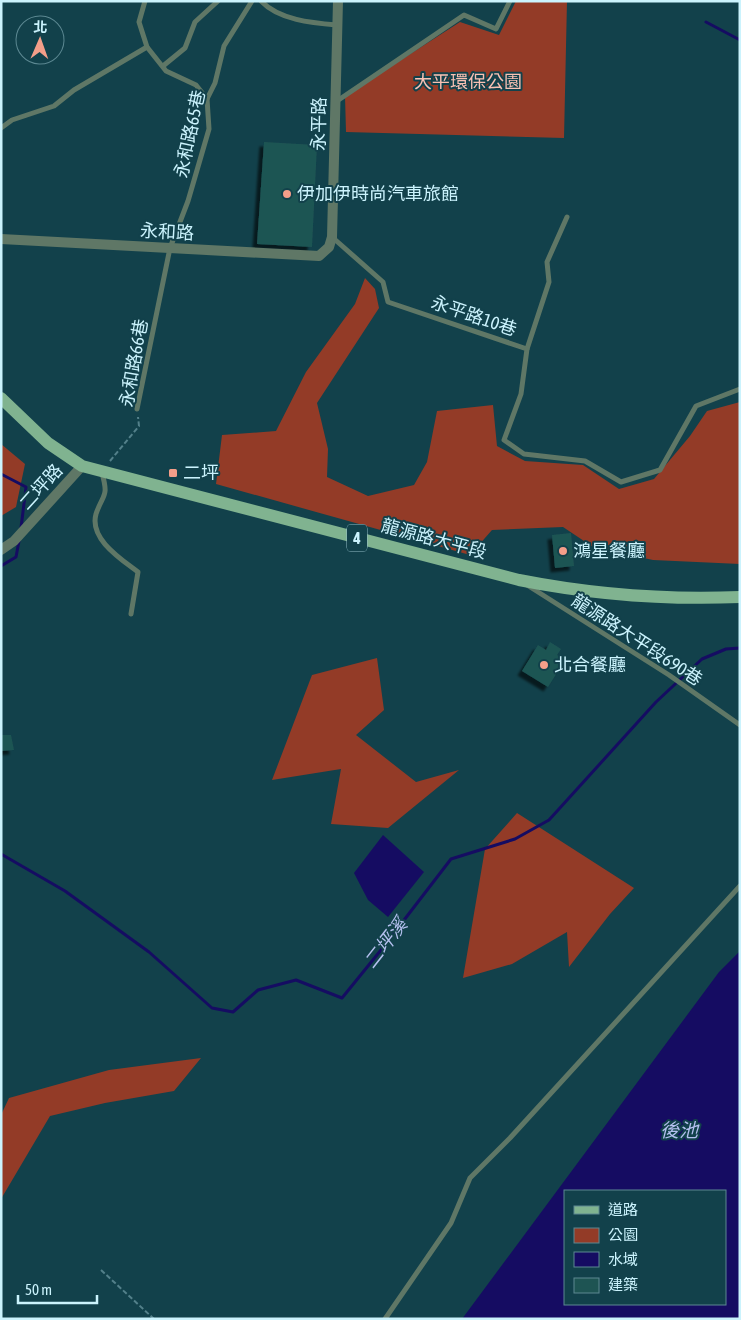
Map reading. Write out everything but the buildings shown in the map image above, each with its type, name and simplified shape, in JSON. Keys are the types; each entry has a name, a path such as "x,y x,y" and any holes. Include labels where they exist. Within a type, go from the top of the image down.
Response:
{"main road":[{"name":"龍源路大平段","path":"1,398 48,443 82,466 519,580 557,588 644,595 740,597"}],"street":[{"name":"永平路","path":"330,242 338,1"},
{"name":"永和路","path":"1,239 318,256 330,242"},
{"name":"二坪路","path":"1,550 14,541 82,466"}],"lane":[{"path":"145,1 139,22 147,47 166,71 196,85 207,99"},
{"path":"163,66 184,48 195,22 218,1"},
{"name":"永和路65巷","path":"170,248 188,202 208,129 207,99 215,83 224,46 252,1"},
{"path":"261,1 286,16 314,24 337,25"},
{"path":"336,101 464,15 496,29 510,1"},
{"path":"1,128 12,120 54,106 74,90 147,47"},
{"path":"527,349 549,282 546,262 567,217"},
{"name":"永平路10巷","path":"330,242 383,282 388,302 527,349 521,394 504,440 524,454 585,461 621,482 660,470 696,406 740,389"},
{"name":"永和路66巷","path":"137,409 170,248"},
{"path":"102,471 107,490 96,515 96,527 109,548 138,572 131,614"},
{"name":"龍源路大平段690巷","path":"519,580 668,675 740,725"},
{"path":"385,1319 451,1223 470,1178 517,1131 740,886"}],"path":[{"name":"永和路66巷","path":"102,471 139,426 137,409"},
{"path":"101,1270 154,1319"}],"green space":[{"name":"大平環保公園","path":"516,1 567,1 564,138 346,132 345,96 460,22 499,35"},
{"path":"365,278 375,289 379,308 317,403 328,449 327,477 368,496 414,485 427,462 437,411 493,405 497,446 525,461 583,465 619,489 654,479 690,436 707,411 740,402 740,564 653,560 593,547 563,527 492,530 470,555 216,484 222,435 276,431 306,372 355,304"},
{"path":"1,444 25,464 16,507 1,516"},
{"path":"377,658 384,710 356,735 416,782 459,770 388,828 331,824 341,769 272,780 312,675"},
{"path":"517,813 634,888 610,914 569,967 567,932 512,964 463,978 485,849"},
{"path":"201,1058 174,1091 105,1103 50,1116 1,1199 1,1115 9,1098 109,1070"}],"water":[{"path":"383,835 424,872 388,917 368,900 354,873"},
{"name":"後池","path":"740,951 740,1319 462,1319 719,972"}],"waterway":[{"path":"706,22 740,40"},
{"name":"二坪溪","path":"1,474 26,487 21,528"},
{"name":"二坪溪","path":"1,566 16,557 19,541"},
{"name":"二坪溪","path":"1,854 65,891 149,952 212,1008 233,1012 258,990 296,980 342,998 451,859 515,839 549,820 656,702 702,659 726,649 740,648"}],"place":[{"name":"伊加伊時尚汽車旅館","path":"287,194"},
{"name":"二坪","path":"173,473"},
{"name":"鴻星餐廳","path":"563,551"},
{"name":"北合餐廳","path":"544,665"}]}
